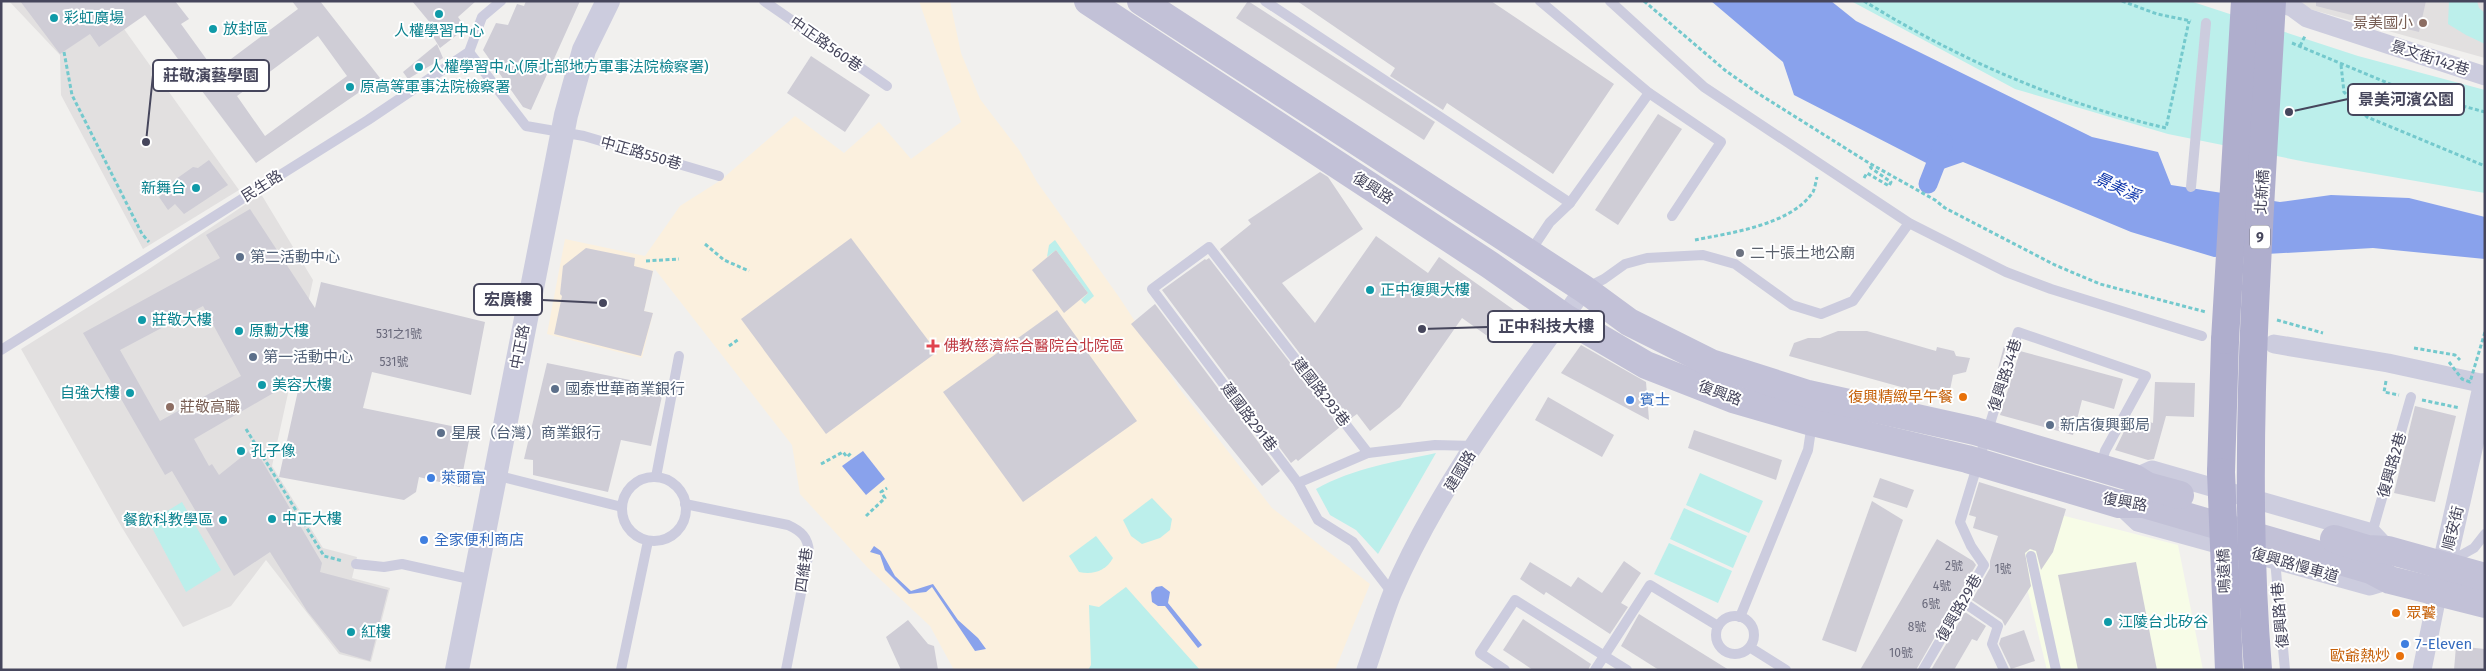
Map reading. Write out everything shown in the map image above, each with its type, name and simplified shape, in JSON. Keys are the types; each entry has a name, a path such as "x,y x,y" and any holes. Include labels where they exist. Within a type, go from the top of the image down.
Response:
{"main road":[{"name":"復興路","path":"1088,1 1490,265 1564,317 1646,365 1733,399 1812,422 1978,462 2119,504 2144,504 2371,570 2390,580 2485,604"},
{"name":"復興路","path":"1141,1 1530,253 1629,322 1711,363 1808,394 1986,434 2134,478 2147,486 2367,549 2380,542 2444,565 2485,577"},
{"name":"北新橋","path":"2221,472 2226,330 2245,1"},
{"name":"北新橋","path":"2251,472 2254,346 2284,4"},
{"name":"鳴遠橋","path":"2221,472 2229,670"},
{"name":"鳴遠橋","path":"2251,472 2255,630 2258,670"}],"street":[{"name":"中正路","path":"457,670 562,132 584,50 608,1"},
{"name":"景文街142巷","path":"2284,4 2307,18 2485,76"},
{"name":"建國路","path":"1366,670 1392,594 1429,521 1475,446 1584,289"},
{"path":"2274,344 2388,363 2481,384"},
{"name":"順安街","path":"2422,670 2481,384"},
{"name":"復興路慢車道","path":"2119,504 2138,522 2370,586 2390,580"}],"lane":[{"path":"469,52 482,17 501,1"},
{"name":"中正路560巷","path":"764,1 887,86"},
{"path":"1266,1 1570,203"},
{"path":"1540,1 1648,93 1721,142 1672,216"},
{"path":"1610,1 1704,87 1909,223 2006,272 2051,289 2202,336"},
{"path":"2191,187 2206,23"},
{"name":"中正路550巷","path":"469,52 526,126 584,136 719,176"},
{"name":"民生路","path":"1,350 368,120 469,52"},
{"path":"1530,253 1550,222 1570,203 1648,93"},
{"path":"1584,289 1604,279 1625,264 1647,258 1703,255 1735,264 1792,305 1821,314 1853,301 1909,223"},
{"name":"建國路293巷","path":"1208,247 1368,454"},
{"name":"建國路291巷","path":"1208,247 1152,289 1298,483 1318,520 1353,542 1392,594"},
{"name":"復興路34巷","path":"1986,434 2018,332 2146,376 2105,451 2101,468"},
{"path":"656,478 679,356"},
{"name":"復興路2巷","path":"2380,542 2411,397"},
{"path":"1740,616 1808,450 1812,422"},
{"name":"復興路29巷","path":"1923,670 1984,565 1971,546 1960,522 1986,434"},
{"path":"1298,483 1368,454 1435,445 1475,446"},
{"path":"495,475 622,507"},
{"path":"656,478 675,486 682,494 685,504 682,524 676,532 658,541 648,540 632,532 623,517 622,507 629,489 637,482 656,478"},
{"name":"四維巷","path":"685,504 788,525 800,531 808,542 809,552 786,670"},
{"path":"2444,565 2474,548 2485,534"},
{"path":"621,670 648,540"},
{"path":"2031,556 2056,670"},
{"name":"復興路1巷","path":"2275,560 2286,670"},
{"path":"356,564 384,567 402,564 474,580"},
{"path":"1595,670 1650,585 1718,626"},
{"path":"1505,670 1480,653 1515,600 1627,670"},
{"path":"1963,602 1998,626 1992,644 2004,670"},
{"path":"1740,616 1751,624 1754,629 1754,642 1751,648 1734,655 1722,650 1716,639 1718,626 1727,618 1740,616"},
{"path":"1751,648 1786,670"}],"path":[{"path":"1644,1 1726,70 1759,94 1869,163 1904,181 1945,208 2055,265 2100,284 2213,314"},
{"path":"1864,1 1932,42 2015,81 2112,116 2166,128 2189,21"},
{"path":"2300,46 2306,34"},
{"path":"64,52 72,95 142,234 158,252"},
{"path":"2485,112 2407,91 2340,64 2344,92 2366,117 2485,166"},
{"path":"1868,173 1889,186 1891,182 1870,168 1869,163"},
{"path":"1689,242 1751,228 1800,206 1814,191 1818,171"},
{"path":"705,244 724,260 749,271"},
{"path":"646,260 679,259"},
{"path":"2275,320 2318,330 2331,337"},
{"path":"2449,362 2462,379 2481,384 2485,332"},
{"path":"729,346 738,339"},
{"path":"2388,363 2384,392 2463,409"},
{"path":"246,429 324,556 356,564"},
{"path":"821,464 843,452 847,457 851,453"},
{"path":"866,516 885,498 881,492 887,488"}],"shaded area":[{"path":"9,1 104,1 239,190 143,249 61,95 60,55"},
{"name":"佛教慈濟綜合醫院台北院區","path":"919,1 950,1 961,53 980,99 1019,150 1037,182 1119,297 1179,388 1272,508 1370,584 1335,670 954,670 930,626 868,568 800,494 792,445 654,268 644,311 653,313 642,358 547,334 565,239 645,256 680,206 721,180 795,116 844,153 879,122 911,159 961,122"},
{"path":"1851,1 2190,1 2358,56 2485,90 2485,193 2306,162 2168,134 2015,89"},
{"name":"景美國小","path":"2296,1 2485,1 2485,58 2295,5"},
{"path":"2449,1 2477,1 2479,8 2485,13 2485,44 2448,24"},
{"name":"莊敬高職","path":"261,194 313,280 272,466 323,548 357,557 352,578 390,588 371,662 339,654 266,560 231,606 183,627 121,526 21,349 146,271"},
{"path":"1055,240 1094,296 1085,304 1081,300 1088,293 1056,250 1047,257 1049,245"},
{"path":"1436,453 1378,554 1356,530 1330,515 1316,489 1359,471"},
{"path":"1700,473 1763,501 1749,533 1686,505"},
{"path":"1152,498 1172,519 1170,530 1160,538 1142,544 1131,536 1123,520"},
{"path":"182,502 221,570 186,592 149,522"},
{"path":"1684,508 1747,536 1733,568 1670,539"},
{"path":"2061,515 2178,545 2203,670 2047,670 2019,555"},
{"path":"1096,536 1113,558 1107,566 1099,571 1079,572 1069,556"},
{"path":"1669,543 1732,571 1718,603 1654,574"},
{"path":"1126,587 1200,670 1088,670 1091,665 1089,605 1099,607"}],"water":[{"name":"景美溪","path":"1711,1 1831,1 1856,21 2092,137 2158,152 2171,185 2280,202 2331,195 2409,198 2485,217 2485,259 2373,248 2214,257 2131,232 1963,162 1940,170 1794,95 1783,62"},
{"path":"863,451 885,479 866,495 842,466"},
{"path":"874,546 881,551 895,576 911,591 933,584 958,620 978,638 986,649 975,651 932,587 926,592 909,594 885,570 880,555 870,552"},
{"path":"1162,586 1170,592 1168,603 1202,645 1198,648 1165,606 1158,606 1152,602 1151,592 1156,587"}],"building":[{"path":"20,1 175,1 189,19 181,24 215,71 298,9 292,1 320,1 380,78 256,163 145,15 99,47 90,34 60,54","holes":["318,36 347,76 265,136 237,96"]},
{"name":"人權學習中心","path":"412,1 476,1 458,17 466,28 440,48 432,35 437,31"},
{"path":"526,1 580,1 531,110 523,107 483,50 496,23 508,25 517,4 524,6"},
{"path":"1248,1 1435,122 1424,140 1236,18"},
{"path":"1297,1 1491,1 1614,84 1553,174 1447,103 1443,110 1390,76 1395,68"},
{"path":"2316,1 2426,1 2419,32 2316,6"},
{"name":"人權學習中心(原北部地方軍事法院檢察署)","path":"437,44 443,58 408,79 403,72"},
{"path":"811,56 870,95 845,132 787,93"},
{"path":"1658,114 1682,129 1618,225 1595,210"},
{"name":"新舞台","path":"209,160 228,185 184,214 175,204 168,210 159,197 168,190 169,184 193,167 198,168"},
{"path":"1320,172 1328,177 1363,229 1282,283 1315,323 1376,236 1428,273 1439,257 1514,310 1493,340 1462,318 1400,407 1370,431 1357,414 1350,419 1220,249 1251,224 1248,220"},
{"path":"250,209 315,308 321,282 485,322 471,395 372,372 363,408 471,430 460,487 419,477 416,492 404,500 279,477 301,377 194,439 209,466 212,464 219,475 254,447 322,563 320,572 388,590 370,661 340,652 307,611 270,552 234,576 172,471 165,475 83,333 220,258 206,235","holes":["203,306 241,376 160,421 120,350"]},
{"path":"851,238 937,352 826,434 741,319"},
{"path":"586,248 635,258 634,266 653,271 644,311 653,313 641,356 554,334 562,296 560,294 563,266"},
{"path":"1056,250 1088,293 1064,313 1032,270"},
{"path":"1209,258 1340,427 1298,461 1296,459 1291,463 1162,290"},
{"path":"1155,304 1280,471 1262,486 1131,324"},
{"path":"1057,310 1137,421 1023,502 943,392"},
{"path":"1838,331 1867,331 1936,351 1937,347 1954,351 1956,356 1970,358 1966,372 1953,375 1948,400 1789,356 1794,343 1808,338 1820,338"},
{"name":"賓士","path":"1581,345 1646,382 1649,420 1561,373"},
{"path":"2004,346 2006,347 1986,411 1996,376"},
{"path":"2020,351 2123,379 2114,409 2082,400 2073,435 2000,415"},
{"path":"547,363 664,387 651,446 621,440 608,492 533,475 533,460 524,459"},
{"path":"2155,382 2195,383 2194,417 2166,416 2154,459 2148,460 2115,450 2131,417 2153,423"},
{"path":"1548,397 1614,435 1602,457 1535,420"},
{"path":"2415,406 2456,416 2435,502 2394,493"},
{"path":"1694,430 1782,460 1776,480 1688,448"},
{"path":"1880,478 1914,490 1907,508 1873,497"},
{"path":"1979,482 2066,509 2053,552 2041,570 2036,551 2030,549 2025,553 2031,586 2005,626 2002,620 1972,600 1990,568 1990,561 1998,536 1973,528 1976,517 1969,515"},
{"path":"1872,501 1903,520 1856,652 1822,640"},
{"path":"1937,539 1973,561 1976,565 1916,670 1860,670"},
{"path":"1624,561 1641,573 1621,603 1628,607 1610,634 1546,592 1544,595 1520,579 1530,562 1571,587 1578,577 1602,593"},
{"name":"江陵台北矽谷","path":"2136,562 2157,670 2078,670 2058,575"},
{"path":"1965,612 1986,626 1977,641 1972,639 1954,670 1931,670"},
{"path":"1639,614 1729,670 1659,670 1621,646"},
{"path":"1523,619 1591,664 1588,670 1533,670 1503,650"},
{"path":"908,620 928,644 934,646 938,670 901,670 886,637"},
{"path":"2024,630 2035,661 2011,669 1999,644 2001,638"},
{"path":"2456,646 2485,649 2485,670 2454,670"}],"waterway":[{"path":"1928,184 1944,143"}],"place":[{"name":"人權學習中心","path":"439,14"},
{"name":"彩虹廣場","path":"54,18"},
{"name":"景美國小","path":"2423,23"},
{"name":"放封區","path":"213,29"},
{"name":"人權學習中心(原北部地方軍事法院檢察署)","path":"419,67"},
{"name":"原高等軍事法院檢察署","path":"350,87"},
{"name":"景美河濱公園","path":"2289,112"},
{"name":"莊敬演藝學園","path":"146,142"},
{"name":"新舞台","path":"196,188"},
{"name":"二十張土地公廟","path":"1740,253"},
{"name":"第二活動中心","path":"240,257"},
{"name":"正中復興大樓","path":"1370,290"},
{"name":"宏廣樓","path":"603,303"},
{"name":"莊敬大樓","path":"142,320"},
{"name":"正中科技大樓","path":"1422,329"},
{"name":"原勳大樓","path":"239,331"},
{"name":"佛教慈濟綜合醫院台北院區","path":"933,346"},
{"name":"第一活動中心","path":"253,357"},
{"name":"美容大樓","path":"262,385"},
{"name":"國泰世華商業銀行","path":"555,389"},
{"name":"自強大樓","path":"130,393"},
{"name":"復興精緻早午餐","path":"1963,397"},
{"name":"賓士","path":"1630,400"},
{"name":"莊敬高職","path":"170,407"},
{"name":"新店復興郵局","path":"2050,425"},
{"name":"星展（台灣）商業銀行","path":"441,433"},
{"name":"孔子像","path":"241,451"},
{"name":"萊爾富","path":"431,478"},
{"name":"中正大樓","path":"272,519"},
{"name":"餐飲科教學區","path":"223,520"},
{"name":"全家便利商店","path":"424,540"},
{"name":"眾饕","path":"2396,613"},
{"name":"江陵台北矽谷","path":"2108,622"},
{"name":"紅樓","path":"351,632"},
{"name":"7-Eleven","path":"2405,644"},
{"name":"歐爺熱炒","path":"2400,656"}]}
